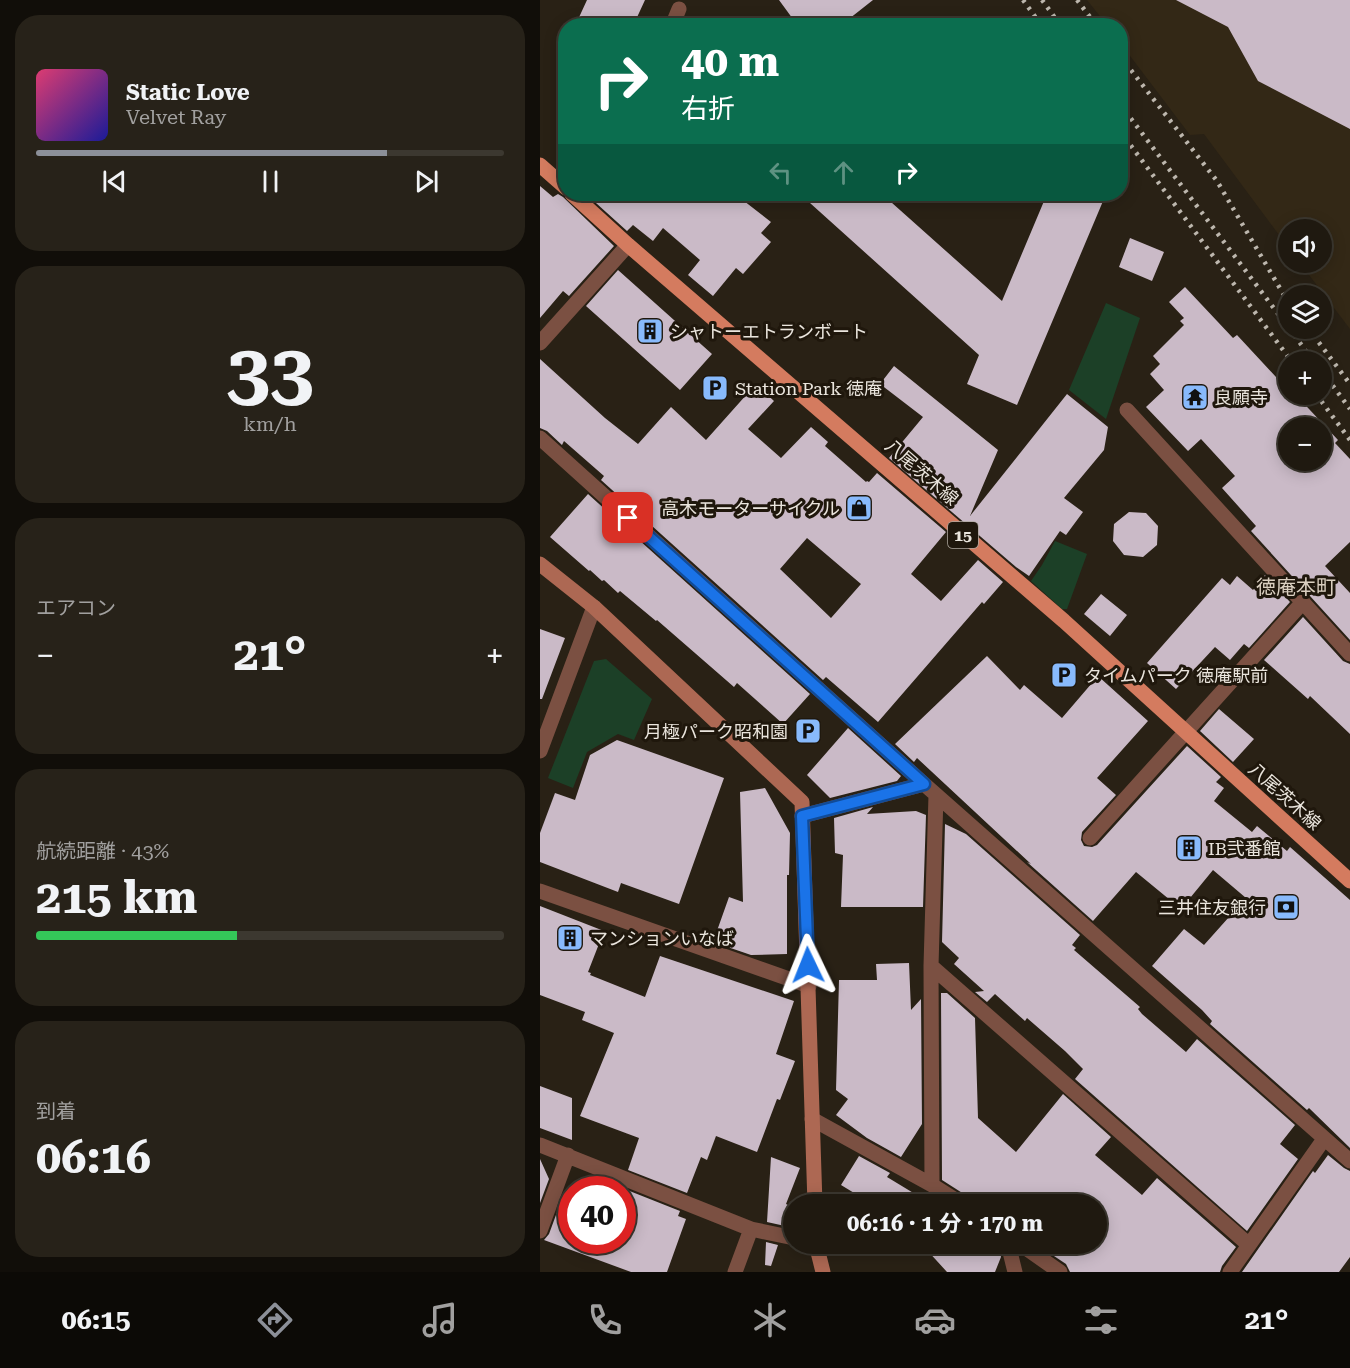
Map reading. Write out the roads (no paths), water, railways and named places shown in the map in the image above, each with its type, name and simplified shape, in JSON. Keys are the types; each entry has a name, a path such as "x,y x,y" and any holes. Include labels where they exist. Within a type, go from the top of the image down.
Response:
{"main road":[{"name":"八尾茨木線","path":"540,165 558,180"},
{"name":"八尾茨木線","path":"581,201 628,245 1064,621 1350,881"}],"street":[{"path":"675,18 679,9"},
{"path":"540,343 628,245"},
{"path":"1127,410 1350,654"},
{"path":"540,438 936,795 1350,1161"},
{"path":"540,564 594,607 802,802 815,1194"},
{"path":"1090,838 1303,602"},
{"path":"540,751 594,607"},
{"path":"802,816 924,784"},
{"path":"932,1185 931,966 936,795"},
{"path":"540,891 809,986"},
{"path":"931,966 1249,1245"},
{"path":"812,1119 946,1194"},
{"path":"1230,1272 1324,1139"},
{"path":"540,1144 751,1229 783,1236"},
{"path":"540,1231 568,1155"},
{"path":"735,1272 751,1229"},
{"path":"818,1254 823,1272"},
{"path":"1010,1254 1015,1272"},
{"path":"1034,1254 1060,1272"}],"railway":[{"path":"1023,0 1036,18"},
{"path":"1042,0 1055,18"},
{"path":"1077,0 1091,18"},
{"path":"1128,66 1217,181 1278,285"},
{"path":"1128,115 1278,314"},
{"path":"1128,142 1284,351"},
{"path":"1297,339 1306,351"},
{"path":"1316,339 1350,384"},
{"path":"1332,385 1350,409"},
{"path":"1324,405 1350,440"}],"place":[{"name":"シャトーエトランボート","path":"650,331"},
{"name":"Station Park 徳庵","path":"715,388"},
{"name":"良願寺","path":"1195,397"},
{"name":"高木モーターサイクル","path":"859,508"},
{"name":"タイムパーク 徳庵駅前","path":"1064,675"},
{"name":"月極パーク昭和園","path":"808,731"},
{"name":"IB弐番館","path":"1189,848"},
{"name":"三井住友銀行","path":"1286,907"},
{"name":"マンションいなば","path":"570,938"}],"district":[{"name":"徳庵本町","path":"1296,587"}]}
